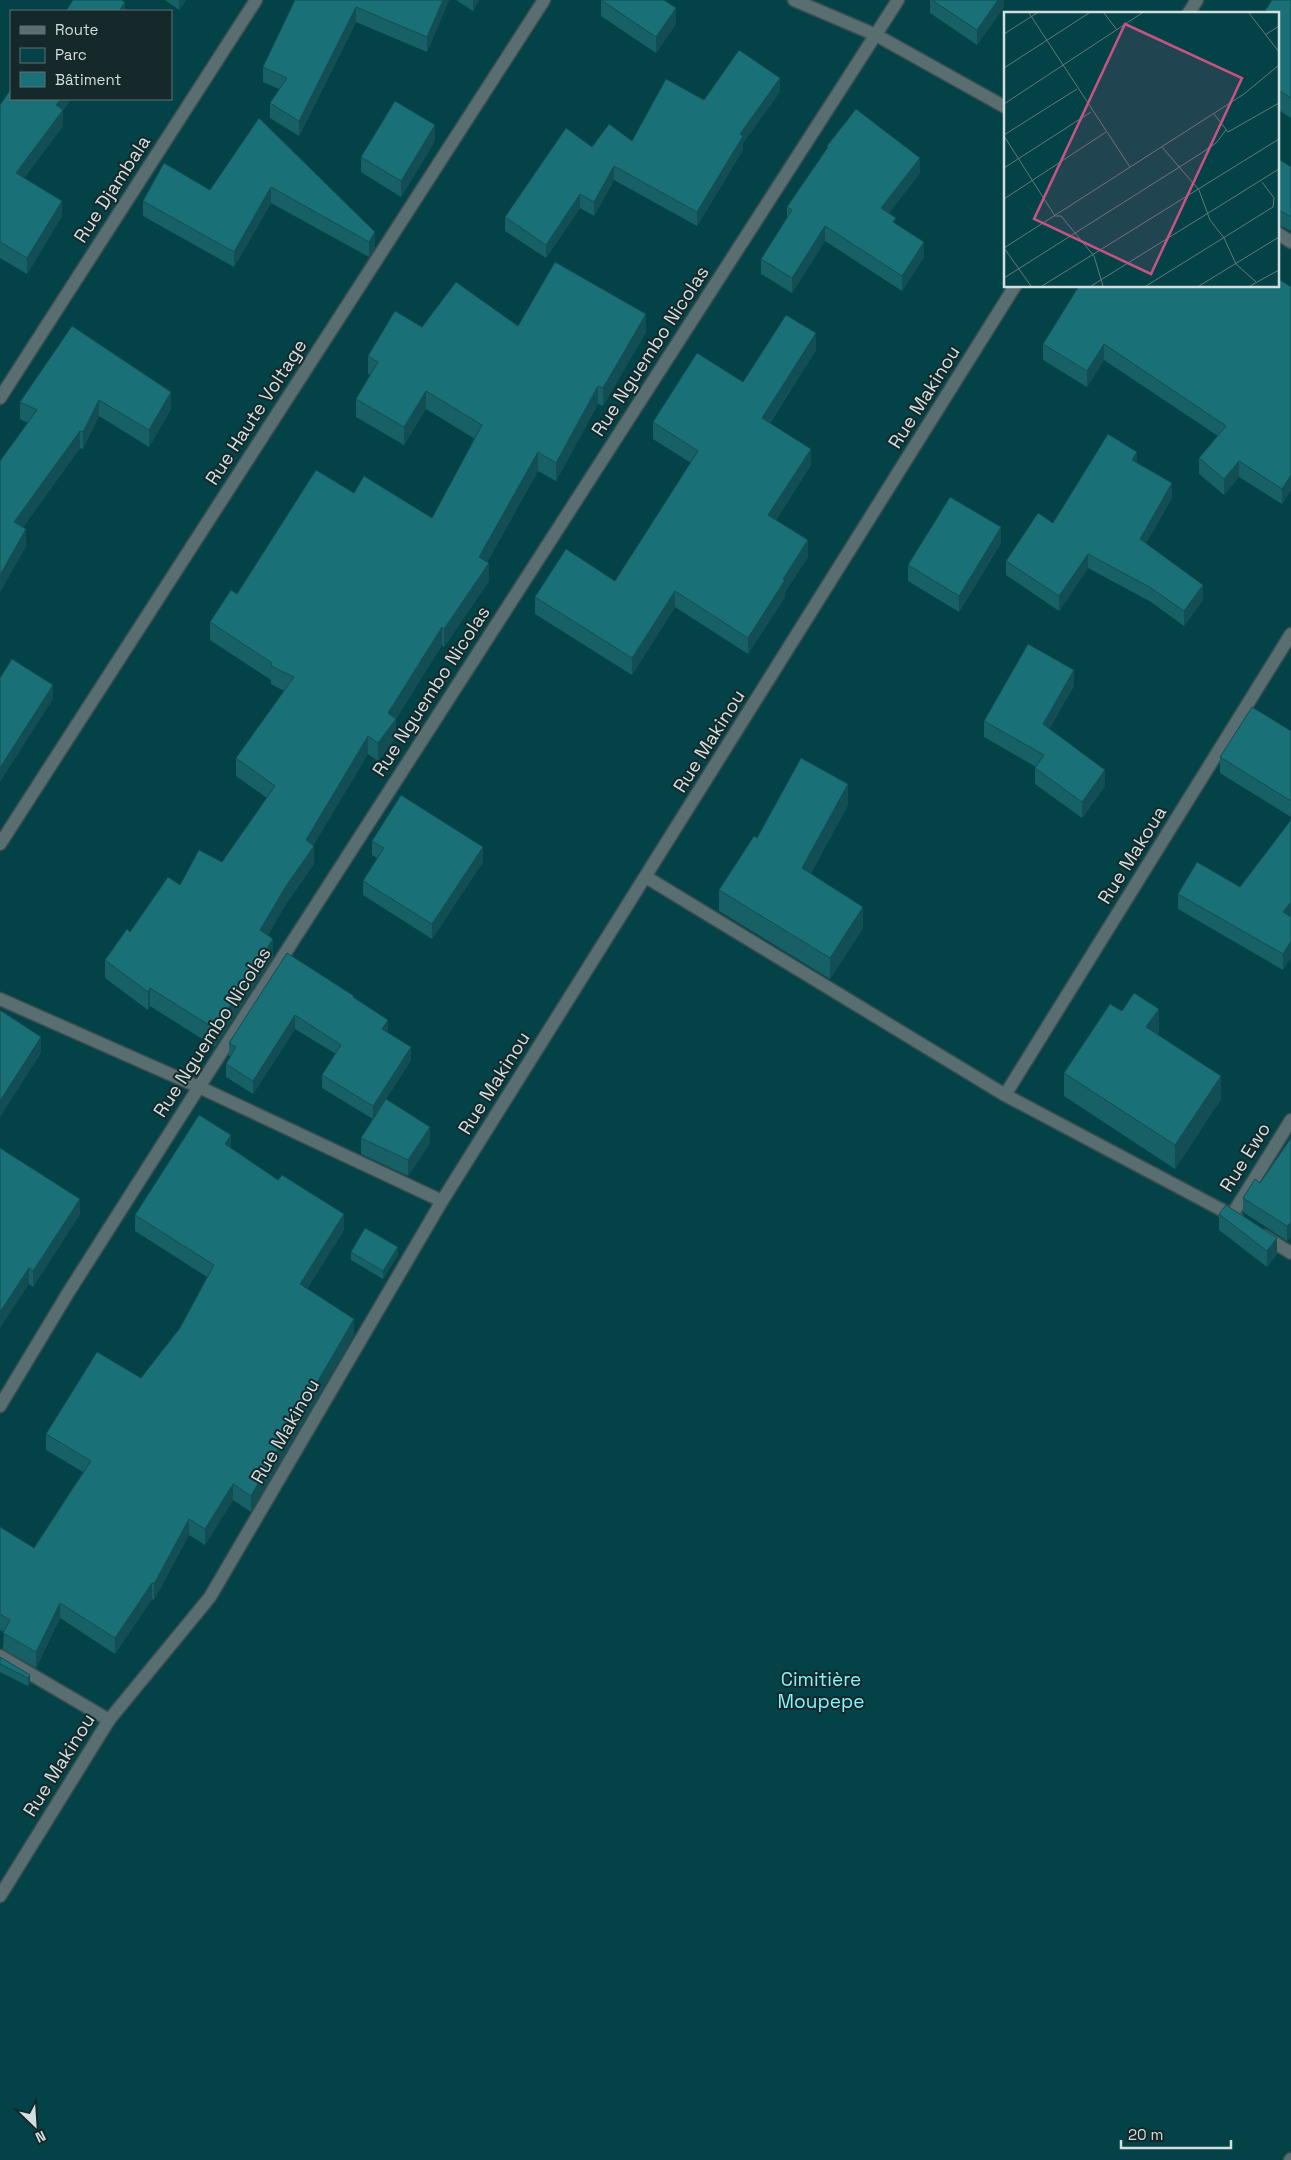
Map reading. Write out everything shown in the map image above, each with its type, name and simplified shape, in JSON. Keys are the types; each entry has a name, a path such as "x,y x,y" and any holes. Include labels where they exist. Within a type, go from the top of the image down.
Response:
{"street":[{"name":"Rue Djambala","path":"0,398 256,0"},
{"name":"Rue Haute Voltage","path":"0,844 544,0"},
{"path":"794,0 876,35 1004,106"},
{"name":"Rue Nguembo Nicolas","path":"0,1406 68,1293 199,1087 898,0"},
{"path":"1189,12 1197,0"},
{"path":"1278,234 1291,242"},
{"name":"Rue Makinou","path":"0,1896 108,1720 210,1597 442,1201 1014,288"},
{"name":"Rue Makoua","path":"1004,1095 1291,634"},
{"path":"646,877 1004,1095 1232,1215 1291,1253"},
{"path":"0,999 199,1087 442,1201"},
{"name":"Rue Ewo","path":"1232,1215 1291,1120"},
{"path":"0,1656 108,1720"}],"green space":[{"name":"Cimitière Moupepe","path":"0,0 1291,0 1291,2160 0,2160"}],"building":[{"path":"73,0 121,0 125,2 120,10 67,10"},
{"path":"295,0 443,0 427,37 356,7 299,121 270,103 287,78 263,67"},
{"path":"601,0 664,0 676,8 656,37"},
{"path":"932,0 998,0 977,30"},
{"path":"1272,0 1291,0 1291,98 1278,90 1278,12 1264,12"},
{"path":"739,50 780,78 740,134 743,136 697,212 614,166 594,202 580,194 546,245 505,217 566,128 592,147 609,124 632,141 666,79 704,100"},
{"path":"10,90 10,100 60,100 56,105 63,110 16,173 62,201 27,258 0,242 0,105"},
{"path":"395,101 435,125 401,181 361,157"},
{"path":"856,109 920,158 881,208 896,218 893,222 924,242 902,276 825,226 792,278 761,259 792,210 787,207 827,146"},
{"path":"259,118 375,232 369,242 271,187 234,252 143,201 164,163 210,190"},
{"path":"1278,159 1291,167 1291,217 1278,211"},
{"path":"555,262 646,314 603,388 598,386 556,463 538,452 479,557 489,563 444,629 442,627 388,713 396,719 378,743 368,736 306,840 314,846 286,886 260,930 273,939 215,1029 150,988 148,992 105,960 127,929 130,932 168,877 180,885 199,850 222,862 275,786 236,758 294,677 271,666 272,663 210,622 231,590 237,594 316,470 354,493 364,476 432,518 482,425 426,391 404,427 356,399 378,362 368,356 395,311 422,327 456,282 518,326"},
{"path":"1278,279 1291,287 1291,475 1282,489 1239,461 1224,479 1199,458 1226,426 1104,344 1087,371 1043,344 1078,288 1278,288"},
{"path":"786,315 816,333 762,418 811,449 768,515 808,540 748,638 675,591 632,658 535,597 566,549 615,581 698,451 653,422 697,353 743,382"},
{"path":"72,326 171,392 149,430 99,400 83,432 80,431 14,522 26,529 0,575 0,461 37,410 20,402"},
{"path":"1108,434 1137,452 1132,460 1172,483 1140,539 1203,585 1184,611 1151,588 1088,554 1059,596 1006,561 1038,513 1053,523"},
{"path":"950,497 1001,527 959,596 908,565"},
{"path":"1028,644 1074,670 1043,724 1105,770 1082,802 1035,768 1044,755 984,721"},
{"path":"12,659 53,685 0,768 0,678"},
{"path":"1252,707 1291,731 1291,801 1220,757"},
{"path":"801,758 848,784 802,868 863,907 830,958 719,890 754,836 757,838"},
{"path":"401,795 483,847 432,924 363,881 384,848 372,841"},
{"path":"1291,820 1291,902 1283,912 1291,917 1291,941 1283,954 1178,894 1197,862 1240,887"},
{"path":"287,953 388,1020 382,1029 411,1047 373,1106 322,1075 341,1045 295,1015 253,1081 226,1064 236,1047 229,1043"},
{"path":"1134,993 1159,1009 1146,1027 1221,1076 1175,1145 1064,1073 1110,1004 1122,1011"},
{"path":"0,1010 41,1037 0,1101"},
{"path":"386,1099 430,1127 408,1160 361,1138"},
{"path":"199,1115 231,1135 225,1144 278,1180 282,1175 344,1214 300,1284 354,1319 251,1496 233,1484 205,1529 189,1519 154,1584 152,1583 115,1638 60,1603 36,1652 3,1633 10,1620 0,1614 0,1527 34,1548 91,1461 46,1434 97,1352 141,1378 180,1328 214,1265 135,1215"},
{"path":"1291,1138 1291,1222 1287,1226 1243,1198 1255,1179 1260,1183"},
{"path":"0,1148 80,1199 33,1271 29,1268 0,1312"},
{"path":"1226,1205 1277,1238 1267,1251 1219,1214"},
{"path":"365,1228 398,1247 383,1271 351,1252"},
{"path":"0,1657 30,1675 28,1678 0,1664"}]}
